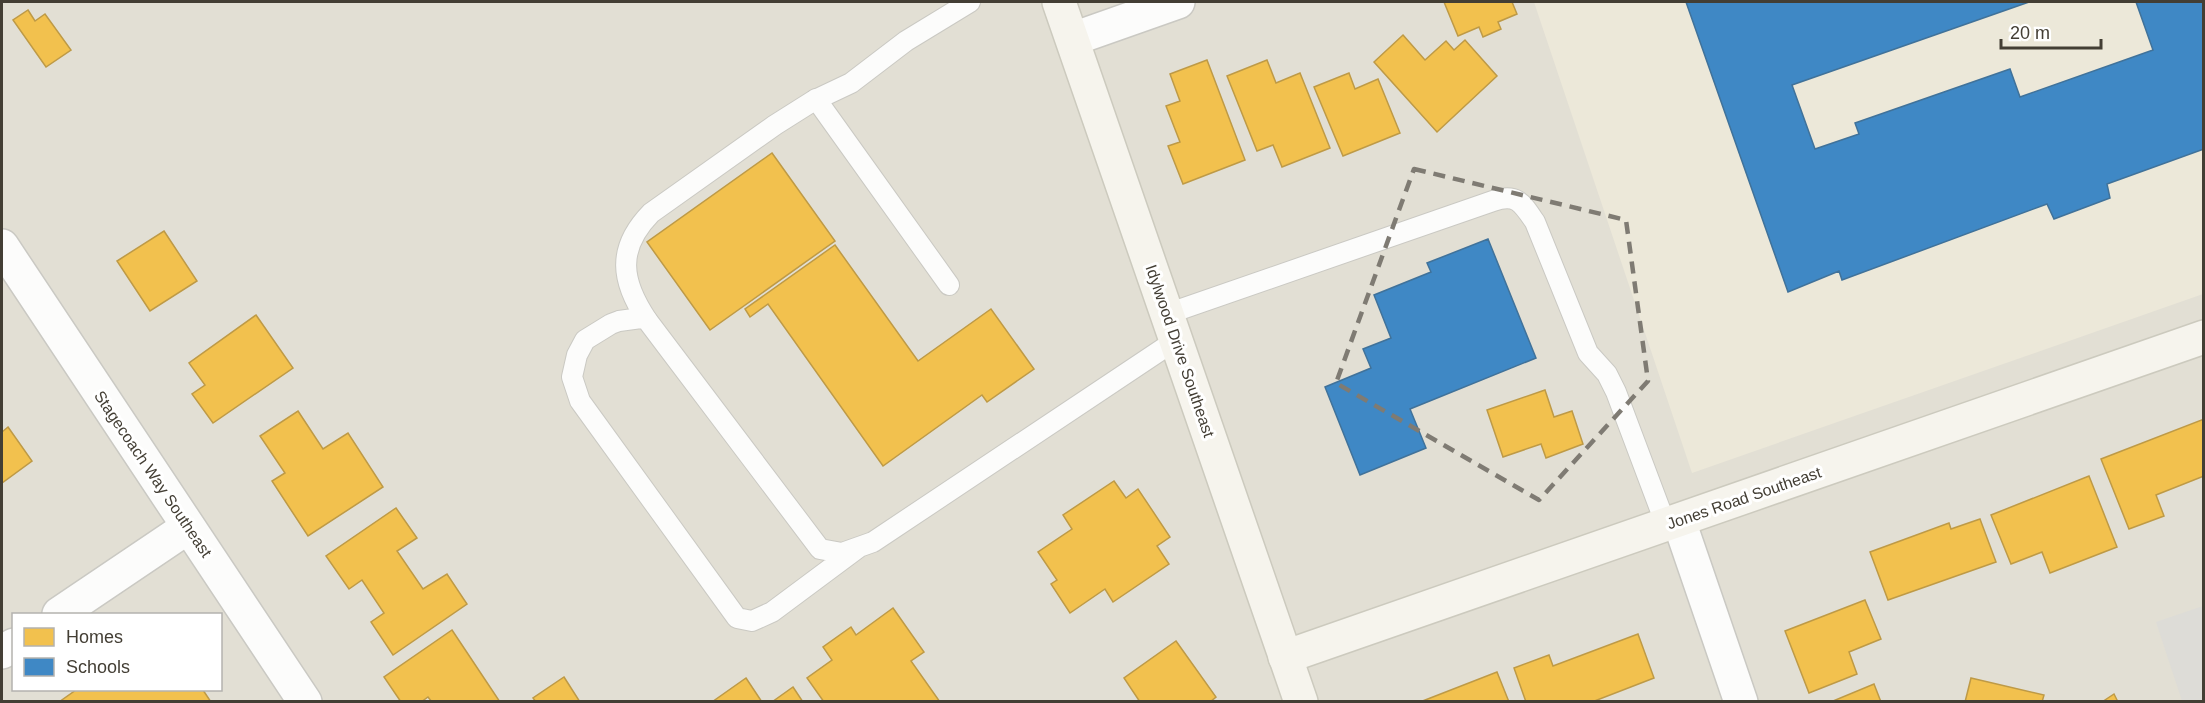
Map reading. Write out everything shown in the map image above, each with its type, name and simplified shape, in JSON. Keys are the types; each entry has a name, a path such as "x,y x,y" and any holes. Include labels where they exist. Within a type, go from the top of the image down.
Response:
{"street":[{"name":"Idylwood Drive Southeast","path":"1059,2 1301,702"},
{"path":"1073,39 1178,2"},
{"name":"Stagecoach Way Southeast","path":"2,246 305,702"},
{"name":"Jones Road Southeast","path":"1285,657 2204,337"},
{"path":"1673,523 1741,702"},
{"path":"62,613 188,527"}],"lane":[{"path":"970,2 906,41 851,83 816,99 776,125 660,206 637,227 630,240 627,283 634,300 820,549 842,553 873,542 1082,403 1172,327 1504,197 1515,198 1527,209 1535,222 1588,353 1606,374 1616,392 1673,523"},
{"path":"816,99 949,285"},
{"path":"647,320 640,318 620,321 585,340 577,355 572,377 580,401 737,618 753,621 772,612 858,548"}],"highlighted area":[{"path":"1414,169 1626,220 1648,381 1539,500 1336,383"}],"shaded area":[{"path":"2,2 2203,2 2203,701 2,701"},
{"path":"1534,2 2203,2 2203,294 1692,473"},
{"path":"2203,606 2203,701 2182,701 2156,622"}],"building: Homes":[{"path":"1444,2 1512,2 1517,14 1498,22 1501,29 1483,37 1479,27 1458,36"},
{"path":"28,10 35,21 45,14 71,50 46,67 13,20"},
{"path":"1403,35 1425,60 1446,41 1454,50 1465,40 1497,76 1437,132 1374,62"},
{"path":"1207,60 1245,160 1183,184 1168,146 1180,142 1166,106 1180,101 1170,74"},
{"path":"1267,60 1276,83 1300,73 1330,148 1282,167 1273,145 1257,151 1227,76"},
{"path":"1349,73 1355,89 1378,79 1400,133 1343,156 1314,87"},
{"path":"772,153 835,241 710,330 647,242"},
{"path":"164,231 197,281 150,311 117,261"},
{"path":"835,245 918,361 991,309 1034,369 987,402 982,395 883,466 768,304 750,317 745,309"},
{"path":"256,315 293,368 213,423 192,394 205,385 189,363"},
{"path":"1545,390 1554,417 1572,411 1583,444 1546,458 1541,444 1503,457 1487,410"},
{"path":"298,411 323,449 348,433 383,487 308,536 272,481 285,473 260,436"},
{"path":"2204,419 2204,476 2156,495 2164,516 2129,529 2101,459"},
{"path":"8,427 32,461 2,483 2,432"},
{"path":"2089,476 2117,547 2050,573 2042,552 2011,564 1991,515"},
{"path":"1114,481 1126,498 1138,489 1170,537 1157,546 1169,564 1113,602 1105,589 1070,613 1051,584 1057,580 1038,552 1072,529 1063,515"},
{"path":"396,508 417,538 397,551 423,589 447,574 467,604 393,655 371,622 384,613 362,580 349,589 326,556"},
{"path":"1980,519 1996,562 1888,600 1870,552 1949,523 1951,529"},
{"path":"1865,600 1881,639 1849,652 1857,674 1809,693 1785,631"},
{"path":"893,608 924,652 911,661 940,702 824,702 807,678 832,660 823,647 851,627 856,635"},
{"path":"452,630 500,702 432,702 428,697 421,702 401,702 384,677"},
{"path":"1638,634 1654,678 1592,702 1526,702 1514,668 1549,655 1553,666"},
{"path":"1176,641 1216,697 1210,702 1140,702 1124,678"},
{"path":"1497,672 1509,702 1420,702"},
{"path":"564,677 580,702 536,702 533,698"},
{"path":"746,678 762,702 712,702"},
{"path":"1971,678 2044,695 2042,702 1965,702"},
{"path":"1874,684 1881,702 1833,702 1833,701"},
{"path":"793,687 803,702 772,702"},
{"path":"75,691 204,691 211,702 59,702"},
{"path":"2114,694 2118,702 2102,702"}],"building: Schools":[{"path":"1686,2 2029,2 1792,85 1815,149 1859,134 1855,123 2010,69 2020,97 2153,50 2136,2 2204,2 2204,149 2107,184 2110,198 2054,219 2047,204 1842,280 1839,271 1788,292"},
{"path":"1488,239 1536,358 1410,409 1426,448 1360,475 1325,387 1371,368 1363,349 1391,338 1374,295 1431,272 1427,263"}]}
